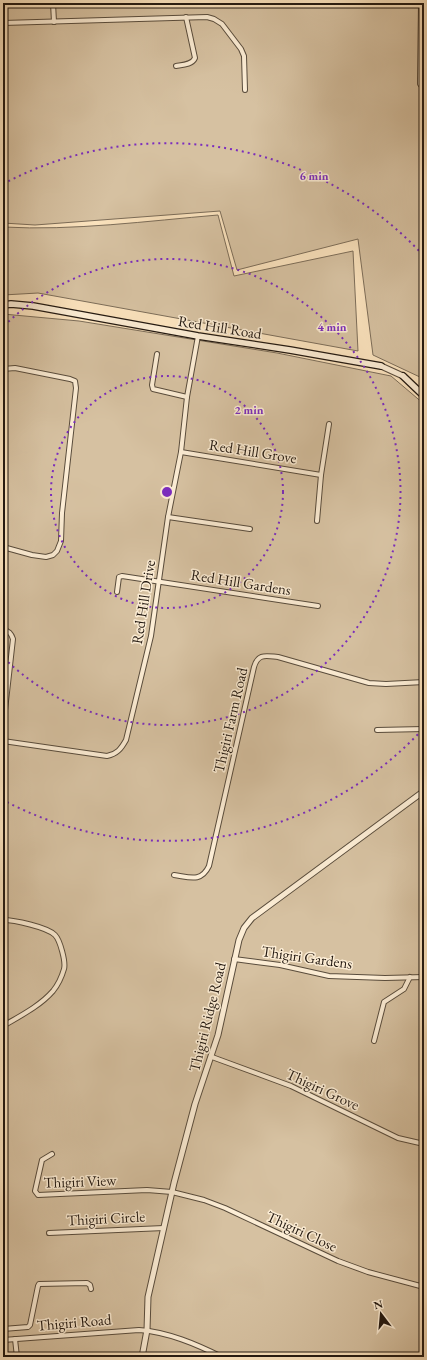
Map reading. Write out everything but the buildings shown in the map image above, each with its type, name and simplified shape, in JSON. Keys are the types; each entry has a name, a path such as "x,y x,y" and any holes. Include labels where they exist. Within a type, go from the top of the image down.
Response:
{"main road":[{"name":"Red Hill Road","path":"3,305 11,304 33,306 198,336 381,366"},
{"name":"Red Hill Road","path":"403,376 424,396"}],"street":[{"path":"53,3 54,22"},
{"path":"421,3 420,84 424,89"},
{"path":"176,66 191,63 195,58 186,17"},
{"path":"3,23 208,17 222,24 236,40 244,56 245,90"},
{"name":"Red Hill Drive","path":"3,741 107,756 119,751 126,740 151,636 168,517 180,452 187,397 198,336"},
{"path":"157,354 152,388 187,397"},
{"name":"Red Hill Road","path":"381,366 403,376"},
{"path":"3,369 14,368 70,379 75,381 76,388 62,514 61,541 57,551 53,556 46,557 32,555 3,547"},
{"path":"317,522 321,475 329,424"},
{"name":"Red Hill Grove","path":"180,452 321,475"},
{"path":"168,517 250,529"},
{"name":"Red Hill Gardens","path":"117,592 119,577 122,576 318,606"},
{"path":"3,630 8,631 13,639 3,728"},
{"name":"Thigiri Farm Road","path":"174,875 197,878 203,876 209,866 254,667 258,658 278,656 369,683 386,684 424,682"},
{"path":"377,730 424,729"},
{"name":"Thigiri Ridge Road","path":"142,1357 146,1330 148,1297 172,1192 195,1104 218,1035 234,959 244,928 252,918 424,791"},
{"path":"3,920 23,922 54,934 60,941 65,965 64,970 53,990 47,997 39,1004 3,1026"},
{"name":"Thigiri Gardens","path":"234,959 280,965 329,976 385,978 424,977"},
{"path":"374,1041 384,1002 404,990 410,977"},
{"name":"Thigiri Grove","path":"212,1056 291,1086 398,1138 424,1144"},
{"name":"Thigiri View","path":"52,1154 42,1160 35,1191 38,1195 147,1190 172,1192"},
{"name":"Thigiri Close","path":"172,1192 204,1200 225,1208 338,1261 368,1272 424,1287"},
{"name":"Thigiri Circle","path":"49,1233 164,1228"},
{"path":"3,1329 28,1328 30,1325 39,1284 87,1283 90,1284 91,1289"},
{"name":"Thigiri Road","path":"3,1340 146,1330 183,1340 222,1357"},
{"path":"15,1339 17,1357"}],"shaded area":[{"path":"3,3 424,3 424,380 373,355 358,239 237,270 220,211 35,225 3,223"},
{"path":"218,215 234,276 353,251 358,351 38,293 3,295 3,227 83,227"},
{"path":"3,314 79,321 277,353 391,376 424,404 424,1357 3,1357"}]}
